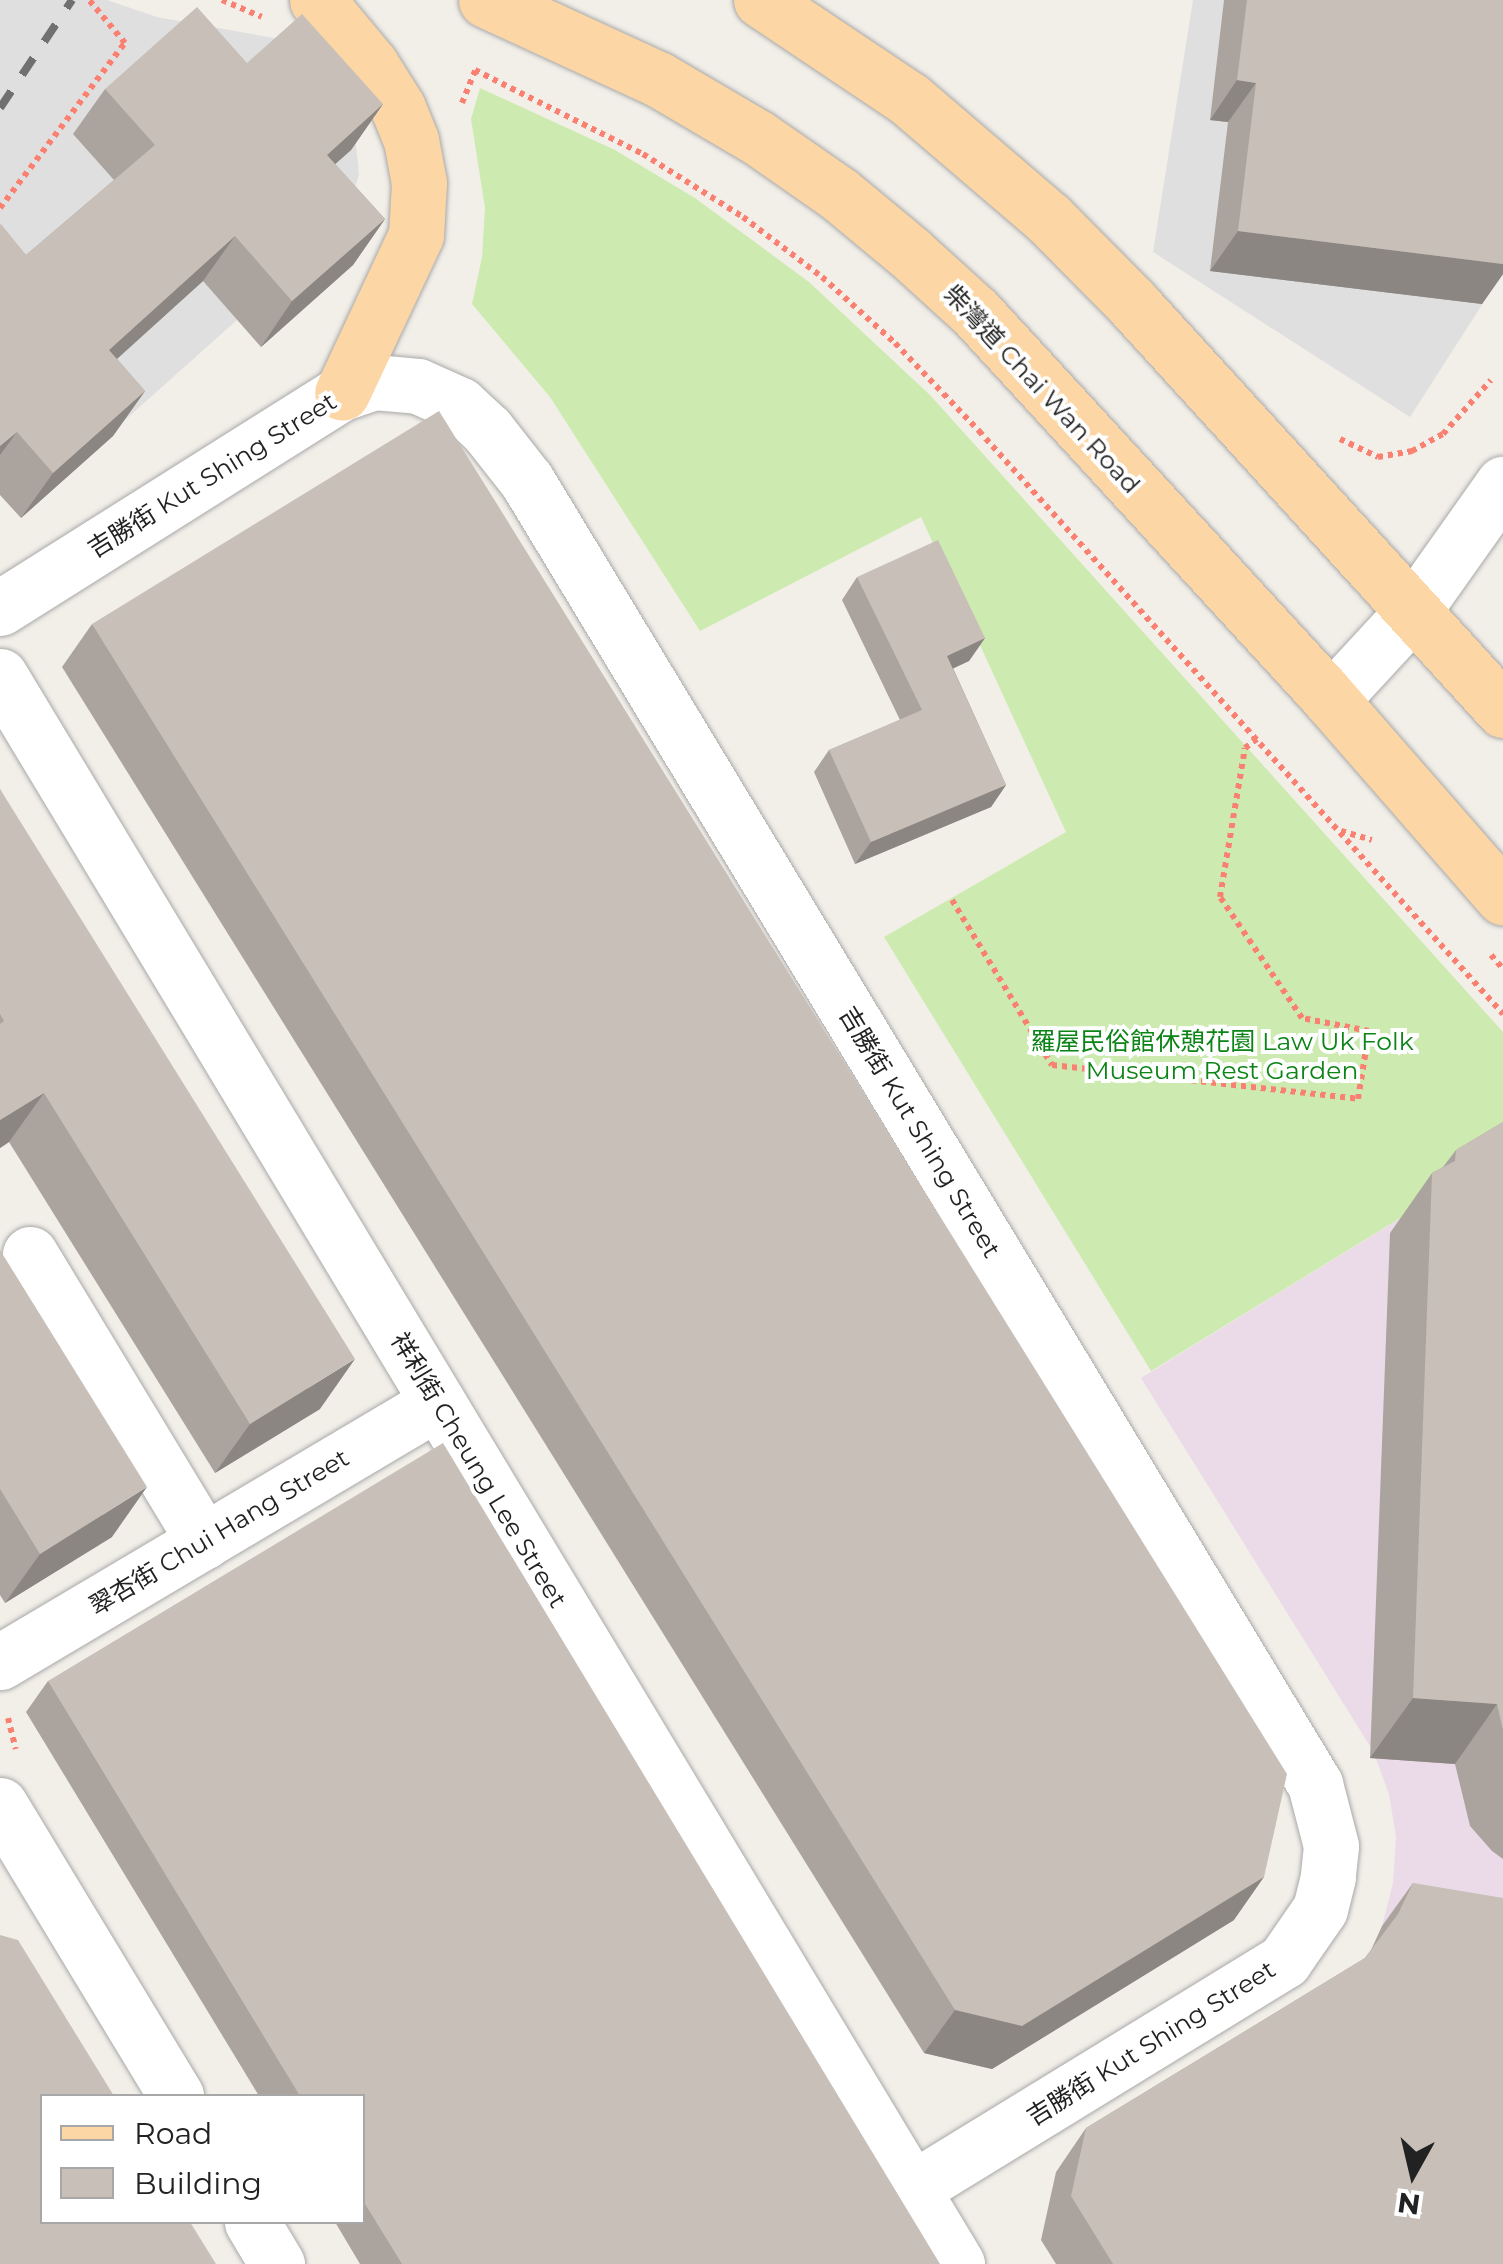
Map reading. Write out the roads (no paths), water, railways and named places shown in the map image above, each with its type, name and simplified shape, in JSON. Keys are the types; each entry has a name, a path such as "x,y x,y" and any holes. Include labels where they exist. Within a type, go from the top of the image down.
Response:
{"main road":[{"name":"柴灣道 Chai Wan Road","path":"486,0 658,79 757,136 839,194 910,253 976,314 1331,700 1503,897"},
{"path":"761,0 909,99 1049,218 1132,303 1503,710"},
{"path":"298,14 372,65 398,108 411,140 418,183 416,235 342,393"}],"street":[{"name":"吉勝街 Kut Shing Street","path":"0,608 342,393 374,382 418,386 460,405 488,430 527,481 1315,1784 1326,1814 1331,1846 1320,1908 1284,1961 912,2189"},
{"path":"1331,700 1413,611 1503,484"},
{"name":"祥利街 Cheung Lee Street","path":"0,676 957,2264"},
{"path":"30,1254 204,1541"},
{"name":"翠杏街 Chui Hang Street","path":"7,1682 204,1541 438,1402"},
{"path":"6,1796 175,2094"},
{"path":"253,2224 278,2264"}],"railway":[{"path":"0,108 72,0"}],"park label":[{"name":"羅屋民俗館休憩花園 Law Uk Folk Museum Rest Garden","path":"1222,1056"}]}
